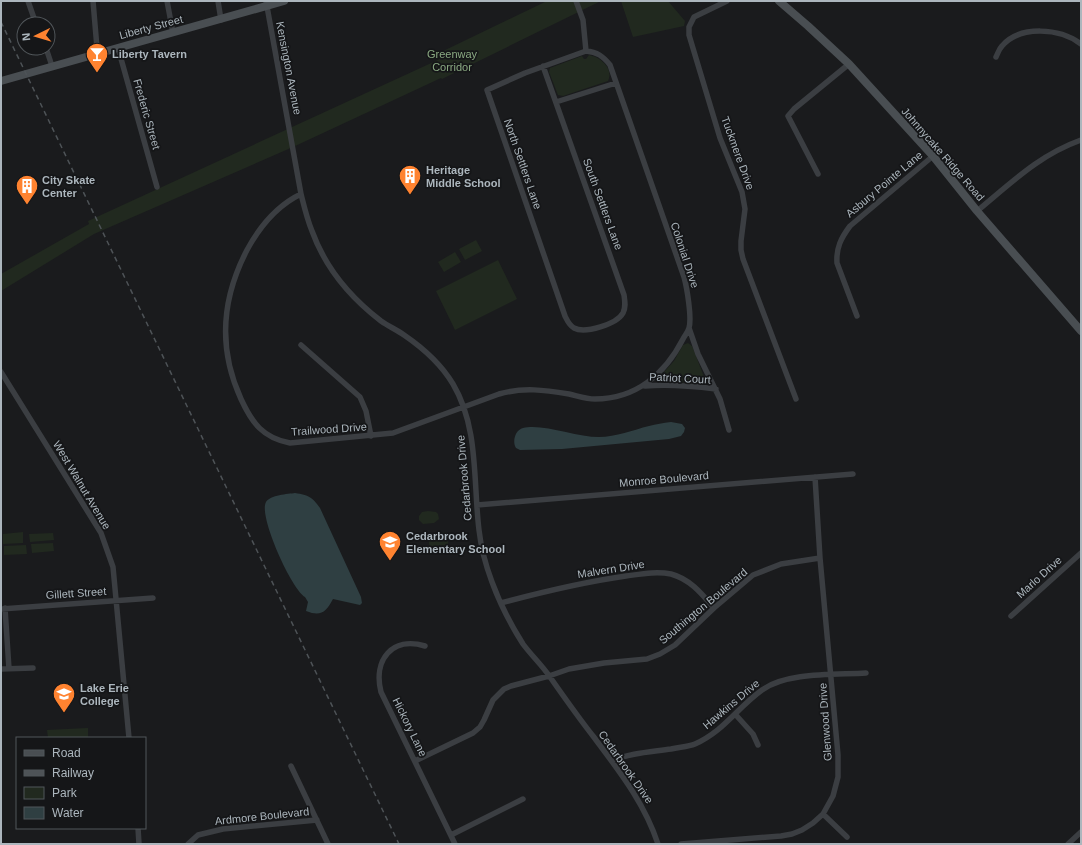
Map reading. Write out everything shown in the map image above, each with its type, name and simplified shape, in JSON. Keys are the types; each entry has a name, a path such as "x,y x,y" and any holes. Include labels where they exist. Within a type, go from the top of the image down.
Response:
{"main road":[{"name":"Liberty Street","path":"1,81 221,20 267,3 284,1"},
{"name":"Johnnycake Ridge Road","path":"779,1 849,64 933,156 977,211 1081,331"}],"street":[{"path":"28,1 33,16"},
{"path":"93,1 97,48 99,53"},
{"path":"167,1 173,33"},
{"path":"218,1 221,20"},
{"name":"Tuckmere Drive","path":"728,1 694,17 689,27 689,35 720,138 742,192 745,209 740,250 796,399"},
{"path":"577,2 583,20 586,51"},
{"name":"Kensington Avenue","path":"267,3 301,194"},
{"path":"996,57 1001,47 1006,42 1032,32 1052,32 1070,37 1081,44"},
{"name":"Frederic Street","path":"118,48 157,186"},
{"name":"North Settlers Lane","path":"586,51 525,73 487,90 565,316 569,324 575,328 585,330 589,329"},
{"name":"Colonial Drive","path":"586,51 595,52 605,59 610,65 684,277 688,296 689,328"},
{"path":"49,56 52,66"},
{"path":"818,174 788,116 794,109 849,64"},
{"name":"South Settlers Lane","path":"543,66 624,295 625,306 622,315 612,322 589,329"},
{"path":"556,102 616,83"},
{"path":"977,211 1040,159 1066,145 1081,140"},
{"name":"Asbury Pointe Lane","path":"857,316 837,263 836,256 840,240 850,226 933,156"},
{"name":"Cedarbrook Drive","path":"301,194 312,232 322,254 342,284 353,296 382,321 424,350 436,361 454,385 463,407 471,437 481,543 492,583 501,604 524,645 549,676 636,796 645,810 658,844"},
{"name":"Trailwood Drive","path":"301,194 290,200 273,213 257,233 243,258 233,282 227,310 226,336 228,361 235,387 246,411 259,429 277,440 290,443 371,436 393,433 463,407"},
{"path":"463,407 499,394 518,390 537,390 594,399 610,398 622,395 643,386 655,377 670,361 689,328"},
{"name":"Patriot Court","path":"689,328 698,354 720,399 729,430"},
{"path":"301,344 360,397 366,411 371,436"},
{"name":"West Walnut Avenue","path":"1,372 101,533 113,567 129,737"},
{"name":"Patriot Court","path":"643,386 694,386 716,390"},
{"name":"Monroe Boulevard","path":"477,505 853,474"},
{"name":"Glenwood Drive","path":"681,844 790,834 802,830 813,823 823,814 833,796 838,777 838,755 820,558 815,476"},
{"name":"Marlo Drive","path":"1011,616 1081,553"},
{"name":"Southington Boulevard","path":"415,761 473,733 480,727 493,700 504,689 522,682 549,676 569,669 604,663 647,659 660,654 675,645 714,608 753,575 781,564 820,558"},
{"name":"Malvern Drive","path":"501,604 543,592 576,585 646,573 661,573 672,574 690,583 699,590 714,608"},
{"name":"Gillett Street","path":"3,608 153,598"},
{"path":"3,608 9,669"},
{"name":"Hickory Lane","path":"425,646 418,644 406,644 391,650 385,656 381,664 378,673 378,682 381,692 455,844"},
{"path":"1,669 33,668"},
{"name":"Hawkins Drive","path":"612,761 623,756 693,745 720,730 760,691 778,682 798,677 866,672"},
{"path":"735,714 753,734 758,745"},
{"path":"291,766 328,844"},
{"path":"451,835 523,799"},
{"path":"823,814 847,837"},
{"name":"Ardmore Boulevard","path":"188,844 198,835 223,829 317,820"},
{"path":"138,829 139,844"},
{"path":"1068,844 1081,832"}],"green space":[{"name":"Greenway Corridor","path":"547,1 601,1 442,79 441,78 293,147 94,234 1,291 1,274 89,224 88,221 440,59 439,53"},
{"path":"621,1 668,1 685,21 684,26 633,37"},
{"path":"589,55 597,58 608,68 608,81 563,96 558,95 549,72 550,68 582,56 586,59"},
{"path":"476,240 482,251 465,260 459,249"},
{"path":"455,252 461,262 444,272 438,262"},
{"path":"498,260 517,299 455,330 436,291"},
{"path":"688,343 693,348 704,377 704,381 700,384 665,381 662,377 663,373 674,361 683,345"},
{"path":"422,512 436,512 439,519 434,523 423,524 419,520 419,516"},
{"path":"23,532 23,543 3,544 3,534"},
{"path":"447,532 449,551 430,552 428,534"},
{"path":"53,533 54,540 30,542 29,534"},
{"path":"53,543 54,551 32,553 31,544"},
{"path":"26,545 27,554 4,555 4,546"},
{"path":"88,728 88,737 48,737 47,730"}],"water":[{"path":"671,422 682,424 685,428 681,436 669,439 562,449 520,450 516,448 514,443 516,434 523,428 540,427 580,435 605,437 618,435 652,425"},
{"path":"295,493 310,497 320,508 361,597 362,603 360,605 333,599 328,607 322,612 311,613 306,611 308,602 292,581 285,568 271,536 265,510 266,502 271,498 279,495"}],"railway":[{"path":"1,22 399,844"}],"place":[{"name":"Liberty Tavern","path":"97,74"},
{"name":"Heritage Middle School","path":"410,196"},
{"name":"City Skate Center","path":"27,206"},
{"name":"Cedarbrook Elementary School","path":"390,562"},
{"name":"Lake Erie College","path":"64,714"}]}
